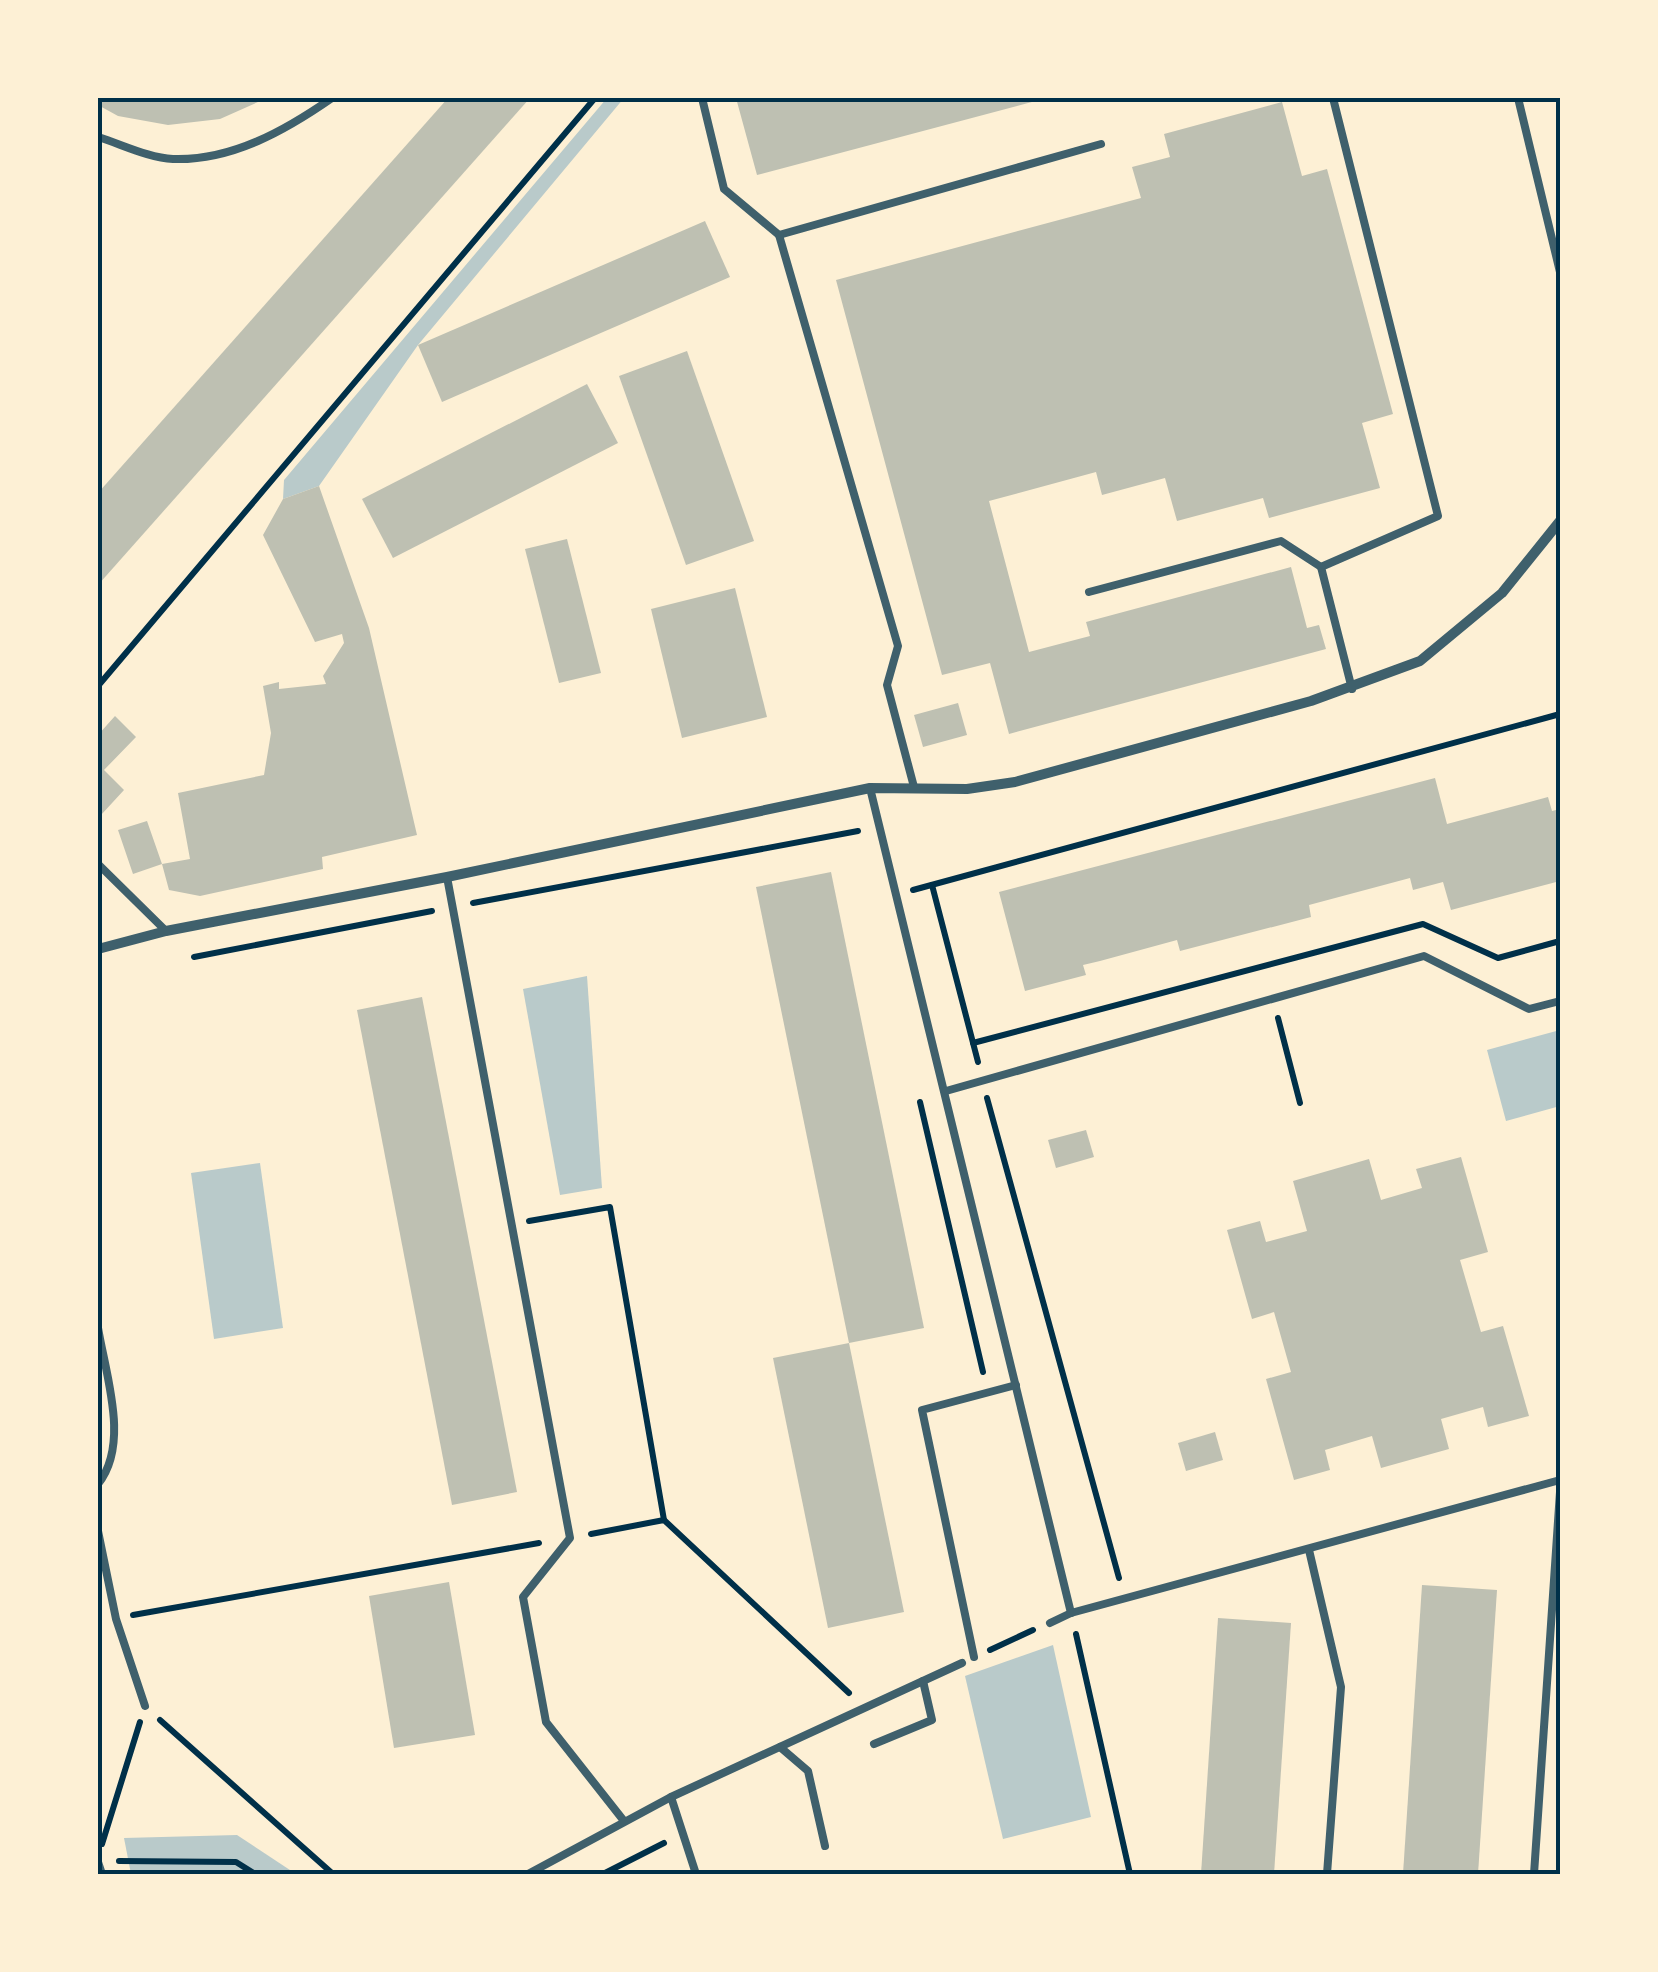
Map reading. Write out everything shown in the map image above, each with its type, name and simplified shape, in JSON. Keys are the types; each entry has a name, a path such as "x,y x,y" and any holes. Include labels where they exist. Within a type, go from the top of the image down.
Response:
{"street":[{"path":"98,950 166,930 447,878 870,788 966,789 1014,782 1352,688 1420,661 1502,593 1560,520"}],"lane":[{"path":"98,137 172,159 226,152 290,128 332,98"},
{"path":"702,98 724,188 779,235 898,646 886,686 914,787"},
{"path":"1321,567 1438,516 1333,98"},
{"path":"1518,98 1560,272"},
{"path":"779,235 1101,144"},
{"path":"1089,592 1281,540 1321,567 1352,688"},
{"path":"870,788 1071,1613"},
{"path":"98,864 166,930"},
{"path":"447,878 570,1538 524,1597 546,1722 624,1821"},
{"path":"946,1091 1424,956 1529,1008 1560,1001"},
{"path":"98,1328 116,1439 110,1468 98,1484"},
{"path":"974,1657 922,1410 1016,1386"},
{"path":"1050,1622 1124,1598 1560,1480"},
{"path":"1534,1874 1560,1492"},
{"path":"98,1530 116,1618 144,1706"},
{"path":"1309,1550 1341,1687 1327,1874"},
{"path":"528,1874 671,1797 962,1663"},
{"path":"874,1744 932,1720 923,1681"},
{"path":"780,1746 808,1772 825,1846"},
{"path":"671,1797 696,1874"},
{"path":"98,1861 102,1874"}],"path":[{"path":"98,686 595,98"},
{"path":"897,894 1560,714"},
{"path":"194,957 858,830 862,848"},
{"path":"932,885 1124,1598"},
{"path":"1273,999 1300,1104"},
{"path":"918,1090 988,1393"},
{"path":"512,1224 610,1208 664,1520"},
{"path":"1071,1613 1130,1874"},
{"path":"974,1657 1050,1622"},
{"path":"98,1861 144,1706 333,1874"},
{"path":"603,1874 668,1840 674,1858"},
{"path":"113,1862 236,1862 254,1874"}],"shaded area":[{"path":"607,98 624,98 418,345 319,486 283,499 284,480"},
{"path":"587,976 602,1188 560,1195 523,989"},
{"path":"1560,1030 1560,1106 1506,1121 1487,1050"},
{"path":"260,1163 283,1328 214,1339 191,1173"},
{"path":"1053,1645 1091,1817 1003,1839 965,1676"},
{"path":"237,1835 296,1874 131,1874 124,1838"}],"building":[{"path":"98,98 267,98 220,119 168,125 118,116 98,105"},
{"path":"448,98 530,98 98,585 98,493"},
{"path":"736,98 1043,98 1043,99 757,175"},
{"path":"1282,102 1302,176 1327,169 1393,414 1362,423 1380,488 1269,518 1263,498 1177,521 1165,478 1102,495 1096,472 989,501 1029,652 1090,636 1086,622 1291,567 1307,628 1319,625 1326,649 1009,734 990,663 942,675 836,280 1141,198 1132,167 1170,157 1164,134"},
{"path":"705,221 730,277 442,402 418,345"},
{"path":"687,351 754,541 686,565 619,376"},
{"path":"587,384 618,443 393,558 362,499"},
{"path":"319,486 369,628 417,835 322,857 323,869 200,896 169,890 162,864 190,859 178,793 264,775 271,733 263,686 279,682 279,689 326,684 323,676 344,643 342,634 315,642 263,535 283,499"},
{"path":"567,539 601,673 559,683 525,549"},
{"path":"735,588 767,717 682,738 651,609"},
{"path":"958,703 967,735 923,747 914,715"},
{"path":"115,716 136,737 104,770 124,790 101,815 98,735"},
{"path":"1435,778 1447,824 1548,797 1552,811 1560,809 1560,881 1451,910 1443,882 1413,890 1410,878 1309,905 1311,917 1180,951 1177,940 1083,965 1086,975 1025,991 999,892"},
{"path":"147,821 162,864 133,874 118,830"},
{"path":"831,872 924,1328 849,1343 756,887"},
{"path":"422,997 517,1492 452,1505 357,1010"},
{"path":"1086,1130 1094,1157 1056,1168 1048,1140"},
{"path":"1461,1157 1488,1252 1460,1260 1481,1332 1503,1326 1529,1416 1488,1427 1483,1407 1441,1419 1449,1449 1381,1468 1372,1436 1325,1450 1330,1470 1294,1480 1266,1379 1291,1372 1274,1312 1252,1319 1227,1230 1260,1221 1266,1242 1307,1231 1293,1181 1369,1159 1381,1200 1422,1188 1416,1169"},
{"path":"849,1343 904,1612 828,1628 773,1358"},
{"path":"1215,1432 1223,1460 1186,1471 1178,1443"},
{"path":"449,1582 475,1735 394,1748 369,1596"},
{"path":"1422,1585 1497,1590 1478,1874 1403,1874"},
{"path":"1218,1618 1291,1623 1274,1874 1201,1874"}]}
